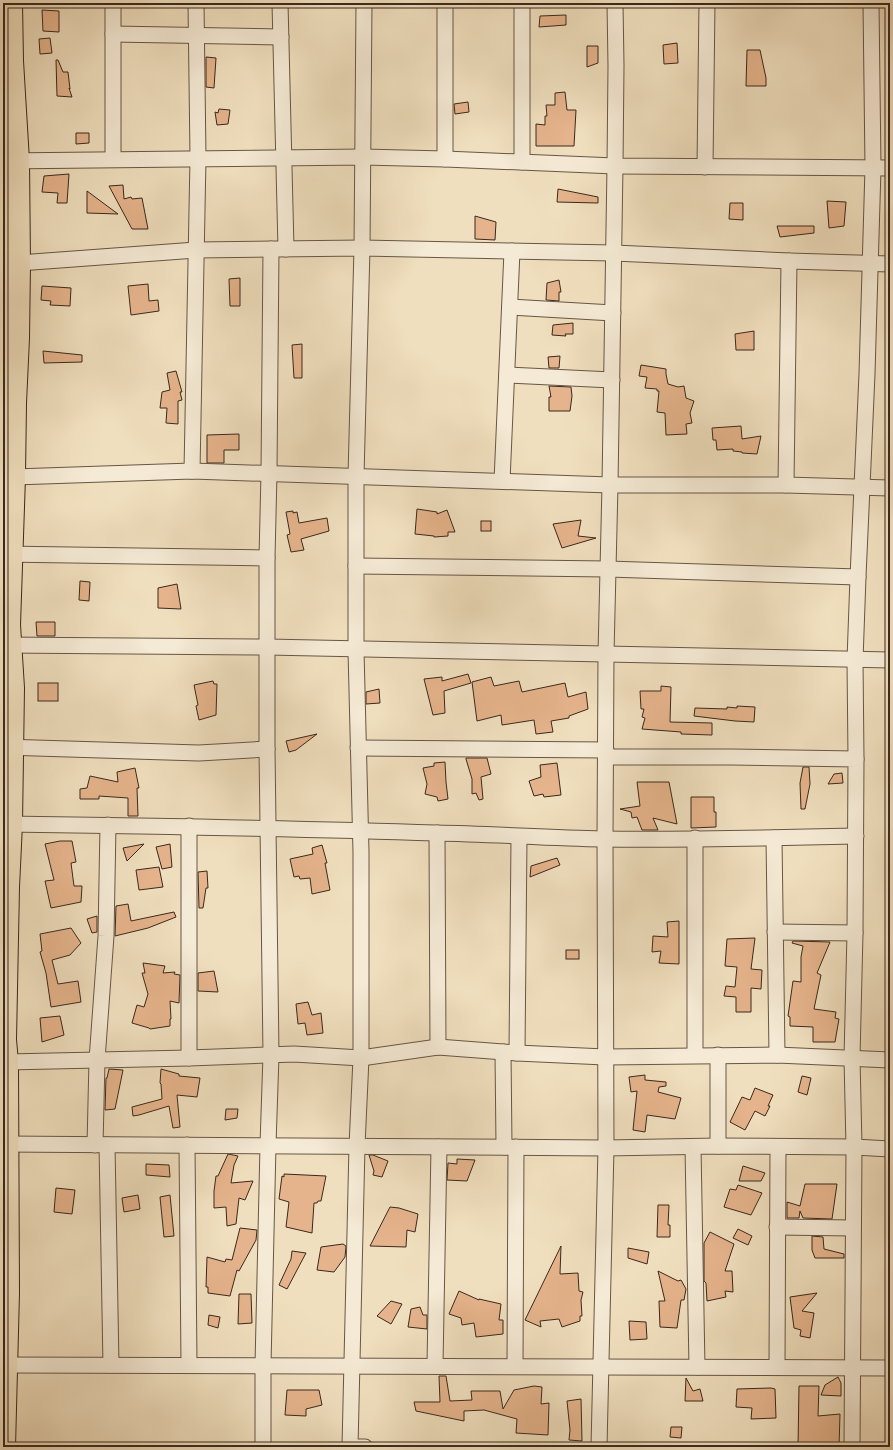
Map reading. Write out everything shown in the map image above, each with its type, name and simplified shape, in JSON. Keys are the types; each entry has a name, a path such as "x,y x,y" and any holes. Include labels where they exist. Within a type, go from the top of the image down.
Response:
{"main road":[{"path":"4,1447 8,1293 5,1144 7,1062 4,1040 8,887 8,748 13,688 7,645 9,625 7,553 9,476 15,403 10,339 18,263 11,236 11,3"}],"street":[{"path":"113,3 113,159"},
{"path":"192,471 198,158 196,3"},
{"path":"280,3 285,156 286,249"},
{"path":"364,3 362,248 356,476 356,650 361,910 361,1058 357,1146 350,1447 365,1447"},
{"path":"445,159 446,3"},
{"path":"522,3 522,162"},
{"path":"600,1447 606,1148 606,654 616,166 615,3"},
{"path":"705,167 707,3"},
{"path":"852,1447 854,1147 852,1058 856,836 856,660 871,263 873,168 871,3"},
{"path":"113,34 281,37"},
{"path":"11,161 285,156 445,159 616,166 890,168"},
{"path":"18,263 196,250 362,248 614,253 890,264"},
{"path":"263,1447 271,1055 267,829 267,558 271,249"},
{"path":"502,481 512,251"},
{"path":"786,485 789,261"},
{"path":"510,307 613,313"},
{"path":"507,375 612,380"},
{"path":"9,476 192,471 610,485 786,485 890,488"},
{"path":"7,553 267,558"},
{"path":"356,566 608,569 858,576"},
{"path":"7,645 267,647 890,660"},
{"path":"8,748 199,753 267,749"},
{"path":"358,748 856,759"},
{"path":"7,824 189,826 605,839 856,836"},
{"path":"108,825 106,936 97,1060 111,1365"},
{"path":"189,826 189,1058"},
{"path":"437,833 438,1047"},
{"path":"515,1366 510,1147 510,1053 519,837"},
{"path":"695,838 695,1056"},
{"path":"774,838 777,1055"},
{"path":"775,932 855,933"},
{"path":"7,1062 313,1054 361,1058 438,1047 510,1053 605,1057 777,1055 890,1060"},
{"path":"718,1055 718,1146"},
{"path":"5,1144 606,1148 718,1146 854,1147 890,1149"},
{"path":"186,1145 189,1365"},
{"path":"434,1365 439,1147"},
{"path":"693,1147 697,1367"},
{"path":"777,1367 778,1147"},
{"path":"777,1227 853,1228"},
{"path":"5,1365 434,1365 890,1368"}],"building":[{"path":"42,10 59,11 59,32 43,31"},
{"path":"566,15 566,25 539,27 540,16"},
{"path":"50,38 52,53 40,54 39,39"},
{"path":"677,43 678,63 664,64 663,45"},
{"path":"587,46 598,46 598,63 587,67"},
{"path":"747,50 760,50 766,78 766,86 746,86"},
{"path":"206,57 216,58 214,88 206,87"},
{"path":"56,60 58,60 63,72 68,72 70,89 69,88 72,97 57,96"},
{"path":"565,92 567,110 576,110 574,146 536,146 536,124 545,125 545,116 547,116 546,105 555,105 555,93"},
{"path":"468,102 469,112 455,114 454,104"},
{"path":"219,109 230,110 228,124 217,125 215,112 218,113"},
{"path":"76,133 89,133 89,143 76,144"},
{"path":"69,174 67,203 57,203 58,193 42,192 44,176"},
{"path":"123,185 124,199 131,197 132,199 142,198 148,229 132,229 109,186"},
{"path":"558,189 598,197 598,203 557,202"},
{"path":"87,191 118,214 87,213"},
{"path":"827,201 846,202 844,226 829,228"},
{"path":"730,203 743,203 743,220 729,219"},
{"path":"475,216 496,222 495,240 475,239"},
{"path":"777,226 814,226 814,233 780,237"},
{"path":"240,278 240,306 230,306 229,279"},
{"path":"559,280 561,292 559,292 559,301 546,300 547,283"},
{"path":"148,284 149,301 158,300 159,311 131,315 128,286"},
{"path":"42,286 71,288 70,306 50,305 51,301 41,300"},
{"path":"573,323 573,334 565,334 566,336 552,335 553,325"},
{"path":"754,331 754,350 736,350 735,334"},
{"path":"302,344 302,378 294,378 292,345"},
{"path":"43,351 82,355 82,362 44,363"},
{"path":"560,356 559,368 549,368 548,357"},
{"path":"641,365 666,369 668,384 678,387 684,386 686,398 694,401 690,413 692,423 686,424 687,434 666,435 665,413 657,412 659,391 657,391 657,389 645,388 647,377 639,376"},
{"path":"176,371 182,392 180,392 182,400 178,401 178,424 166,423 167,408 160,408 162,392 170,390 167,373"},
{"path":"549,386 571,387 572,396 570,411 549,411 549,397 551,397"},
{"path":"741,426 742,439 761,436 757,454 742,453 733,451 733,449 717,450 716,440 713,440 712,428"},
{"path":"239,434 239,450 224,450 224,463 207,463 207,435"},
{"path":"417,509 437,512 437,514 447,510 455,532 448,532 448,536 434,537 415,534"},
{"path":"293,511 293,513 297,512 299,523 327,518 329,531 301,539 304,550 291,552 287,535 290,534 286,512"},
{"path":"581,520 578,536 596,538 562,548 553,524"},
{"path":"481,521 491,521 491,531 481,531"},
{"path":"80,581 90,582 89,601 79,600"},
{"path":"177,584 181,609 158,608 158,588"},
{"path":"36,622 55,622 55,636 37,636"},
{"path":"468,674 471,683 444,691 445,713 433,715 424,679 442,677 442,681"},
{"path":"491,677 494,686 519,681 522,692 565,683 568,697 586,692 588,709 569,716 569,718 551,721 553,732 536,734 534,720 502,725 501,715 477,721 472,682"},
{"path":"213,681 214,684 217,684 216,715 199,720 194,685"},
{"path":"38,683 58,683 58,701 38,701"},
{"path":"661,686 671,687 670,722 712,723 712,735 681,734 681,732 642,729 645,718 642,717 644,709 641,709 640,691 661,691"},
{"path":"379,689 380,703 366,704 366,692"},
{"path":"737,706 755,707 754,722 694,716 695,708 727,709 727,707 737,708"},
{"path":"317,734 296,750 289,752 286,741"},
{"path":"466,758 487,758 491,774 481,777 483,799 479,800 476,793 472,794 472,779"},
{"path":"445,762 448,799 438,801 437,797 425,794 427,784 423,768 434,766 434,763"},
{"path":"557,763 561,795 544,797 543,794 534,796 529,781 541,777 540,765"},
{"path":"803,767 809,767 810,784 805,809 801,809 800,783"},
{"path":"135,768 139,788 137,788 138,816 128,816 128,798 99,796 99,799 80,799 80,789 87,788 90,776 118,782 117,772"},
{"path":"842,773 843,783 828,784 834,774"},
{"path":"637,782 669,782 677,824 653,818 658,830 642,830 637,817 632,818 631,812 620,809 640,806"},
{"path":"691,797 714,797 716,827 691,828"},
{"path":"60,841 72,841 76,862 71,863 74,886 82,886 81,902 51,908 45,881 54,880 45,844"},
{"path":"144,844 127,861 123,848"},
{"path":"170,844 172,867 162,869 156,847"},
{"path":"322,845 327,863 325,863 330,890 312,894 310,878 300,879 299,876 294,877 290,859 313,854 312,848"},
{"path":"557,858 560,865 530,877 531,866"},
{"path":"159,867 163,887 139,890 136,870"},
{"path":"207,871 208,888 206,888 203,908 199,908 198,872"},
{"path":"128,904 131,921 174,912 176,917 148,928 115,936 116,906"},
{"path":"97,916 97,932 92,933 87,919"},
{"path":"679,921 679,964 659,963 661,951 652,952 653,936 668,937 667,922"},
{"path":"71,928 81,943 70,955 52,960 58,984 78,981 81,1002 51,1007 46,973 40,952 42,951 40,934"},
{"path":"755,938 751,969 762,970 761,989 751,988 751,1012 736,1012 736,997 724,996 726,986 735,987 737,967 725,966 727,939"},
{"path":"793,941 830,942 817,973 821,975 814,1009 836,1012 835,1018 839,1019 835,1042 813,1042 813,1027 790,1026 790,1017 788,1016 793,981 801,982 801,957 803,946 792,943"},
{"path":"566,950 579,950 579,959 566,959"},
{"path":"143,963 165,966 163,973 175,972 174,974 180,975 179,1003 170,1001 170,1026 150,1029 132,1023 137,1005 144,1007 148,994 142,973 145,973"},
{"path":"214,971 218,992 198,991 198,973"},
{"path":"308,1002 312,1015 321,1013 323,1033 307,1035 305,1023 298,1024 296,1004"},
{"path":"60,1016 64,1035 42,1042 40,1018"},
{"path":"109,1069 123,1070 115,1109 105,1110 106,1078"},
{"path":"161,1069 179,1074 179,1076 200,1078 197,1097 177,1095 180,1127 173,1128 169,1106 133,1116 132,1107 162,1099 160,1083"},
{"path":"645,1075 645,1080 666,1082 666,1086 659,1087 658,1092 681,1098 675,1119 647,1115 645,1132 633,1130 637,1091 631,1092 629,1077"},
{"path":"802,1076 811,1078 807,1095 798,1092"},
{"path":"755,1088 773,1095 765,1116 755,1111 745,1130 730,1122 742,1097 750,1100"},
{"path":"226,1109 238,1109 237,1118 225,1120"},
{"path":"228,1154 238,1156 234,1165 231,1183 253,1181 245,1200 239,1198 236,1224 227,1226 226,1207 214,1208 214,1191 216,1176 218,1176"},
{"path":"369,1155 373,1155 388,1161 382,1177 373,1175 374,1171"},
{"path":"457,1159 475,1160 467,1181 447,1180 448,1163 457,1164"},
{"path":"146,1164 169,1165 170,1177 146,1175"},
{"path":"743,1166 765,1173 761,1181 739,1181"},
{"path":"284,1174 326,1176 321,1201 314,1203 312,1233 286,1227 289,1202 279,1199 282,1176 284,1177"},
{"path":"805,1184 837,1184 832,1219 803,1218 800,1211 799,1218 787,1218 787,1202 800,1206"},
{"path":"738,1185 762,1193 751,1215 724,1207 730,1189 736,1190"},
{"path":"56,1188 75,1190 72,1214 54,1212"},
{"path":"138,1195 140,1209 124,1212 122,1198"},
{"path":"170,1195 174,1236 164,1237 160,1197"},
{"path":"658,1205 669,1205 668,1225 670,1225 670,1237 657,1237"},
{"path":"390,1207 399,1208 418,1214 415,1232 407,1230 406,1247 370,1246"},
{"path":"240,1228 257,1230 256,1240 239,1271 237,1270 230,1296 208,1293 208,1287 206,1287 207,1257 225,1262 226,1259 232,1260"},
{"path":"738,1229 752,1236 748,1245 733,1238"},
{"path":"710,1232 734,1244 725,1271 732,1271 733,1292 725,1291 726,1297 707,1301 706,1283 704,1281 704,1243"},
{"path":"812,1236 823,1237 824,1249 844,1254 844,1258 815,1258 812,1250"},
{"path":"343,1244 346,1246 345,1257 334,1272 317,1270 321,1247"},
{"path":"561,1246 560,1274 578,1273 579,1291 583,1292 581,1300 582,1316 580,1316 580,1321 562,1327 559,1319 540,1321 541,1327 525,1320"},
{"path":"628,1248 649,1252 647,1264 628,1258"},
{"path":"292,1251 306,1253 287,1289 279,1285 291,1259"},
{"path":"658,1271 678,1281 681,1280 686,1289 684,1300 681,1300 677,1328 660,1327 659,1301 665,1301"},
{"path":"459,1291 479,1300 501,1304 499,1320 503,1320 503,1334 476,1337 474,1323 462,1325 461,1318 449,1314"},
{"path":"817,1293 802,1311 814,1313 810,1338 800,1336 801,1330 794,1328 790,1297"},
{"path":"239,1294 251,1294 252,1323 238,1324"},
{"path":"391,1301 402,1304 391,1324 377,1316"},
{"path":"420,1307 423,1315 427,1315 427,1329 408,1327 411,1309"},
{"path":"209,1315 220,1317 218,1328 208,1325"},
{"path":"629,1321 646,1322 647,1339 630,1340"},
{"path":"439,1376 446,1376 450,1401 472,1400 471,1391 500,1391 503,1409 514,1390 534,1386 542,1387 541,1404 549,1403 548,1435 516,1433 517,1419 484,1410 464,1411 464,1421 416,1411 414,1402 440,1402"},
{"path":"838,1377 841,1383 841,1396 821,1395 825,1385"},
{"path":"686,1378 693,1391 700,1389 703,1401 685,1401"},
{"path":"799,1386 819,1386 818,1416 840,1414 839,1447 798,1447"},
{"path":"737,1389 775,1389 776,1418 751,1419 752,1408 736,1407"},
{"path":"287,1390 319,1390 322,1405 306,1409 306,1416 285,1415"},
{"path":"581,1399 582,1441 569,1440 570,1430 567,1401"},
{"path":"671,1427 682,1427 681,1438 670,1437"}]}
